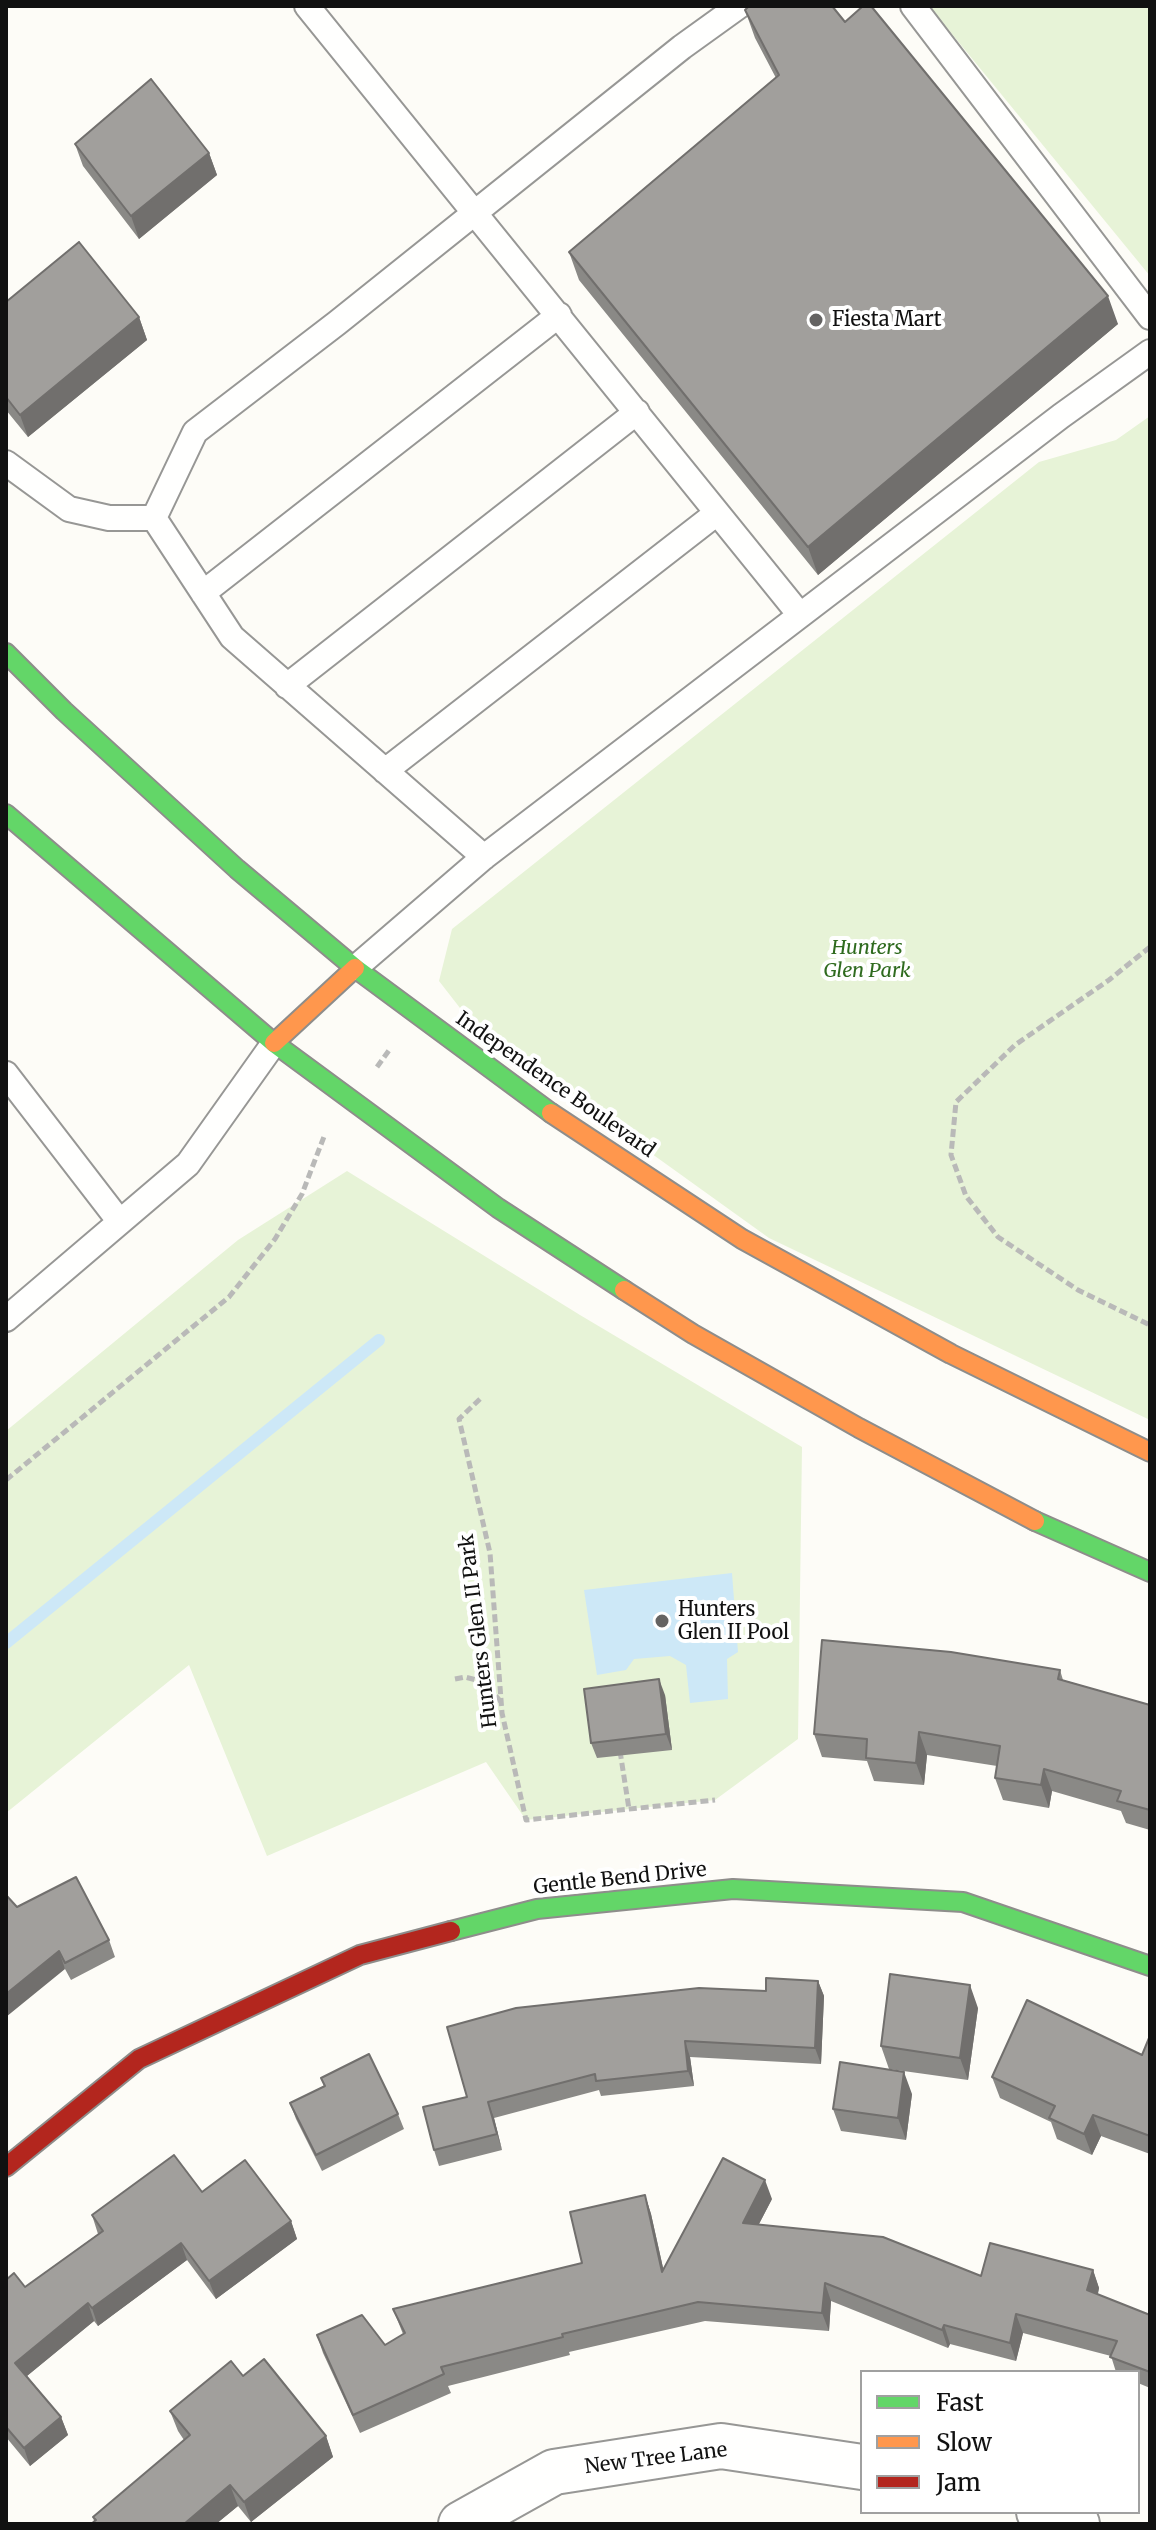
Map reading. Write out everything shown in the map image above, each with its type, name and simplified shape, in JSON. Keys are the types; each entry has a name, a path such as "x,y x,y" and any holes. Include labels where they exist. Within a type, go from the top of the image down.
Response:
{"main road":[{"name":"Independence Boulevard","path":"6,653 64,711 237,869 355,968 523,1094 742,1239 951,1354 1150,1452"},
{"path":"6,814 274,1043 498,1208 693,1334 859,1428 1029,1518 1150,1572"},
{"path":"274,1043 355,968"},
{"name":"Gentle Bend Drive","path":"6,2167 139,2059 360,1955 537,1909 733,1889 963,1902 1150,1966"}],"street":[{"name":"New Tree Lane","path":"461,2524 554,2472 721,2446 860,2467"},
{"path":"1045,2514 1077,2524"}],"lane":[{"path":"307,6 800,615"},
{"path":"154,518 195,432 476,213 682,47 739,6"},
{"path":"913,6 1150,317"},
{"path":"203,593 559,315"},
{"path":"355,968 484,857 1061,416 1150,352"},
{"path":"287,686 637,412"},
{"path":"6,463 69,509 109,518 154,518"},
{"path":"385,771 717,513"},
{"path":"154,518 232,637 484,857"},
{"path":"6,1319 188,1164 274,1043"},
{"path":"6,1074 120,1222"}],"path":[{"path":"1150,947 1109,980 1015,1045 956,1102 951,1155 966,1196 998,1237 1078,1290 1150,1325"},
{"path":"377,1068 398,1038"},
{"path":"6,1480 229,1297 275,1239 302,1194 326,1132"},
{"name":"Hunters Glen II Park","path":"480,1399 459,1419 490,1553 501,1703 526,1820 629,1809"},
{"path":"455,1679 465,1677 484,1682 501,1703"},
{"path":"620,1751 629,1809 715,1800"}],"green space":[{"path":"929,6 1150,6 1150,276"},
{"name":"Hunters Glen Park","path":"1150,416 1150,1420 769,1238 474,1026 439,981 452,929 1039,462 1116,440"},
{"path":"347,1171 802,1447 798,1739 715,1800 526,1820 486,1762 267,1856 189,1665 6,1813 6,1431 238,1240"}],"water":[{"name":"Hunters Glen II Pool","path":"732,1573 738,1652 727,1659 728,1699 690,1703 686,1665 670,1656 634,1659 626,1670 597,1675 584,1590"}],"building":[{"path":"749,6 832,6 845,22 863,6 871,6 1108,296 808,547 569,252 779,75 745,10"},
{"path":"151,79 209,153 131,216 75,144"},
{"path":"79,242 139,317 20,415 6,397 6,302"},
{"path":"822,1640 951,1652 1060,1670 1058,1679 1150,1705 1150,1810 1117,1801 1121,1791 1044,1769 1041,1785 995,1778 1000,1746 919,1732 916,1763 866,1758 867,1739 814,1734"},
{"path":"659,1679 666,1734 591,1743 584,1689"},
{"path":"76,1877 109,1940 65,1963 59,1951 6,1994 6,1895 17,1907"},
{"path":"890,1974 970,1985 960,2058 881,2046"},
{"path":"766,1978 818,1981 815,2048 685,2041 688,2071 596,2081 595,2074 488,2102 497,2134 434,2150 423,2107 467,2097 447,2027 516,2008 699,1988 766,1991"},
{"path":"1027,2000 1142,2055 1150,2039 1150,2136 1093,2115 1084,2134 1049,2118 1055,2106 992,2077"},
{"path":"369,2054 398,2114 316,2155 290,2103 325,2086 321,2078"},
{"path":"840,2062 904,2072 898,2118 833,2109"},
{"path":"174,2155 202,2192 245,2160 291,2221 209,2281 181,2243 92,2308 88,2303 15,2363 61,2417 24,2448 6,2427 6,2280 14,2273 25,2287 103,2231 92,2215"},
{"path":"723,2158 765,2180 743,2223 883,2237 981,2276 990,2243 1093,2270 1087,2290 1150,2315 1150,2372 1110,2357 1117,2341 1016,2314 1010,2343 944,2325 942,2330 825,2283 822,2313 698,2302 441,2367 444,2374 353,2415 317,2335 362,2315 385,2345 405,2333 393,2309 582,2263 570,2212 645,2195 662,2272"},
{"path":"264,2359 326,2436 244,2502 230,2485 184,2524 91,2524 96,2520 93,2517 190,2435 170,2411 231,2361 243,2376"}],"waterway":[{"path":"6,1643 379,1340"}],"traffic: fast":[{"path":"6,653 64,711 237,869 355,968 551,1113"},
{"path":"6,814 274,1043 498,1208 624,1290"},
{"path":"1035,1521 1150,1572"},
{"path":"451,1931 537,1909 733,1889 963,1902 1150,1966"}],"traffic: slow":[{"path":"274,1043 355,968"},
{"path":"551,1113 742,1239 951,1354 1150,1452"},
{"path":"624,1290 693,1334 859,1428 1035,1521"}],"traffic: jam":[{"path":"6,2167 139,2059 360,1955 451,1931"}],"place":[{"name":"Fiesta Mart","path":"816,320"},
{"name":"Hunters Glen II Pool","path":"662,1621"}]}
